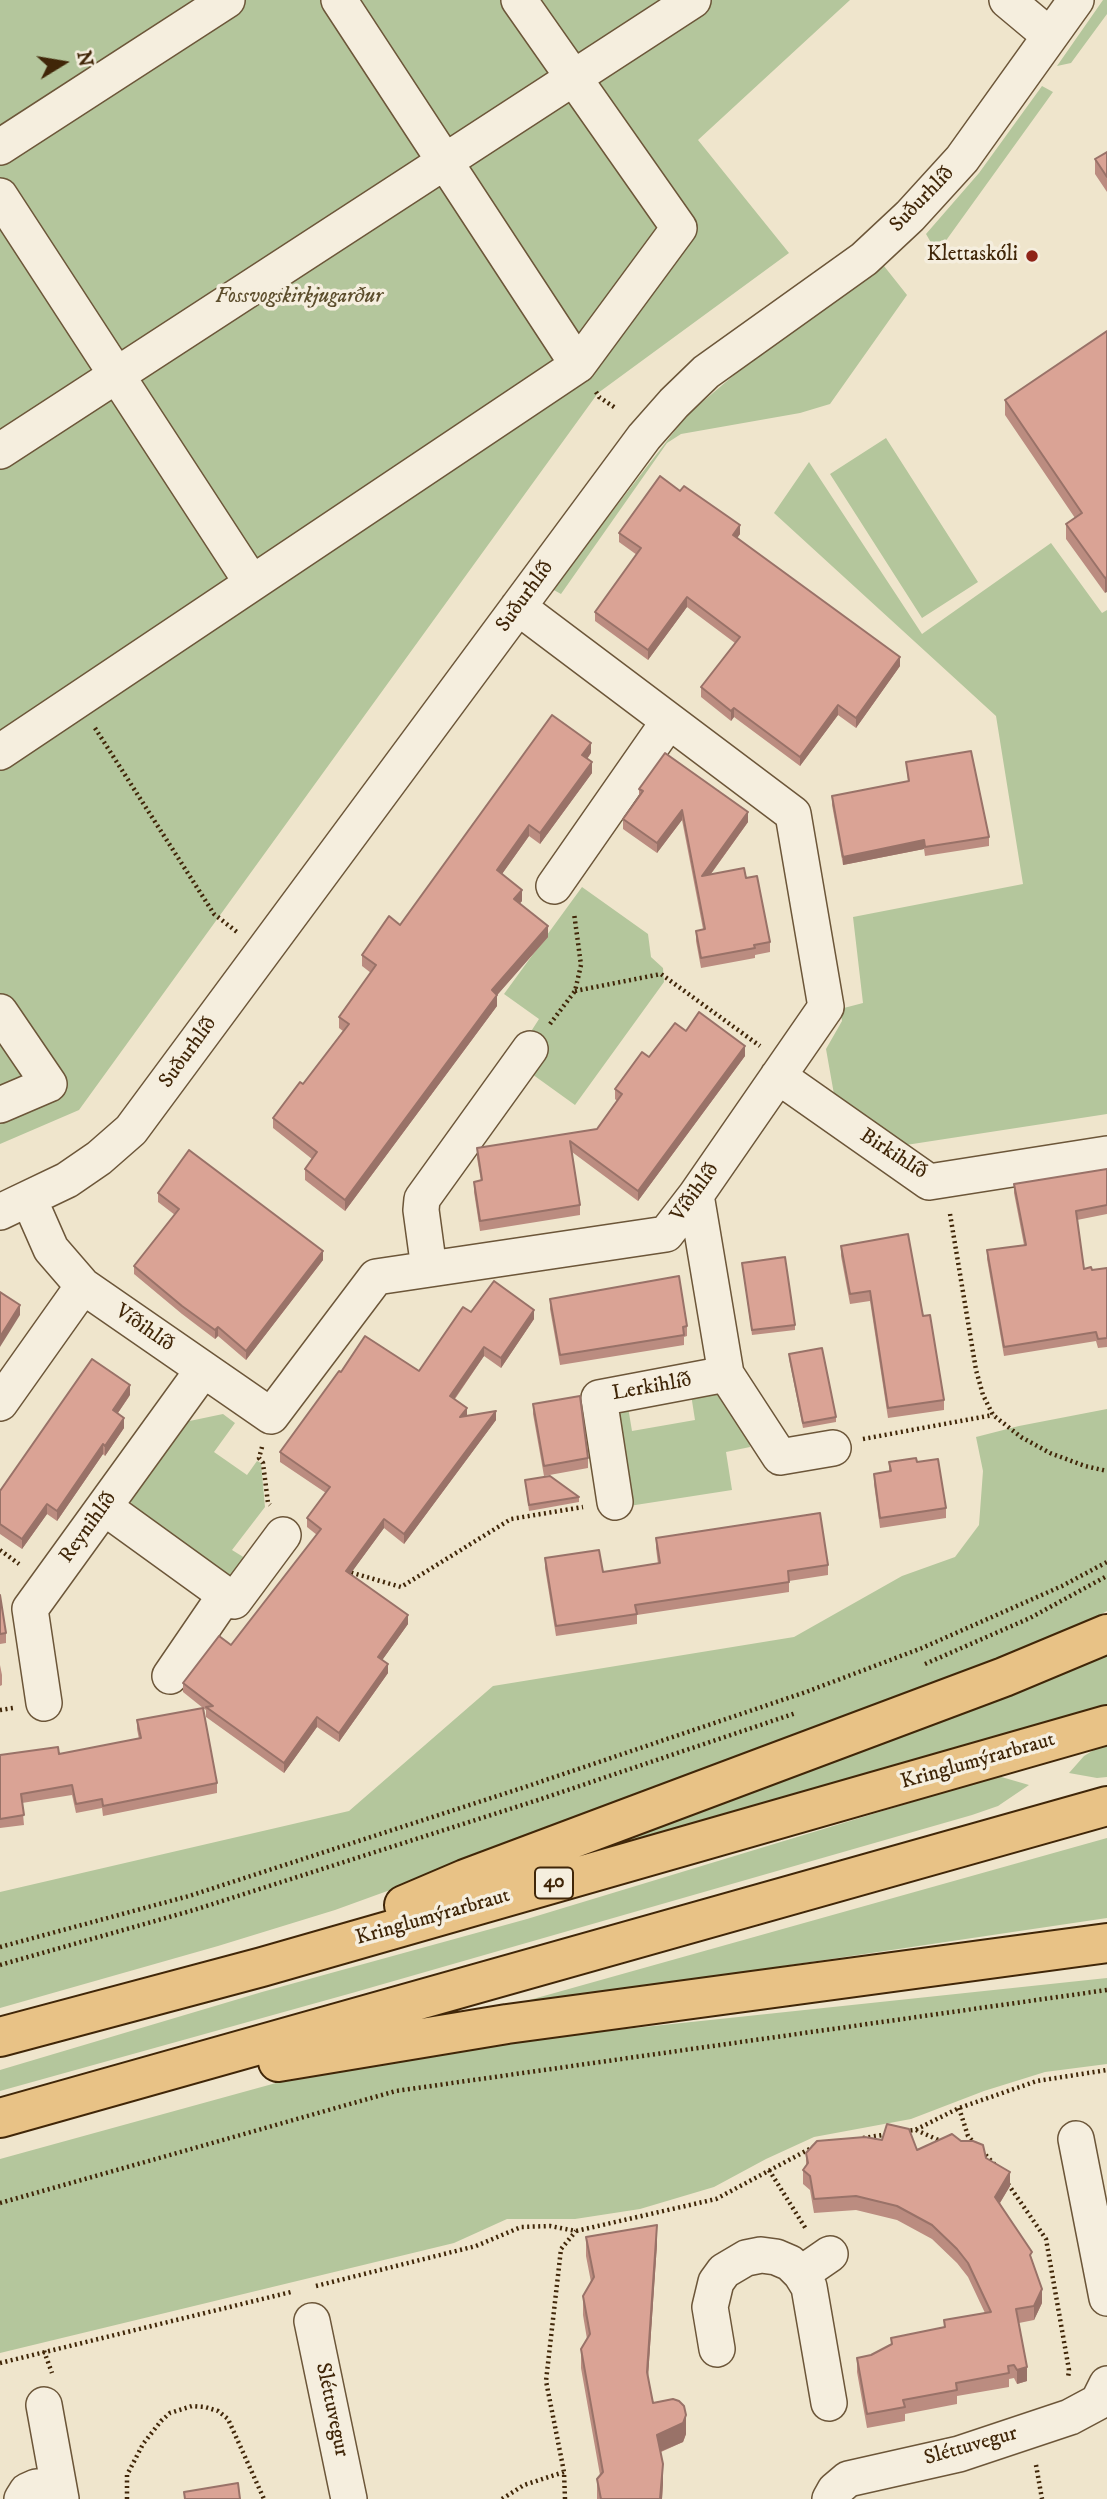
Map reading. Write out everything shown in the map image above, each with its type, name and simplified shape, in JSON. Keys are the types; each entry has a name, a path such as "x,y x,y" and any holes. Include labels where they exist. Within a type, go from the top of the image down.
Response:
{"main road":[{"path":"262,1967 465,1879 993,1682 1107,1633"},
{"name":"Kringlumýrarbraut","path":"0,2038 262,1967 1107,1725"},
{"path":"0,2118 1107,1806"},
{"path":"86,2094 508,2024 1107,1943"}],"street":[{"path":"0,147 227,0"},
{"path":"339,0 578,365"},
{"path":"0,752 578,365 679,228 519,0"},
{"path":"0,451 693,0"},
{"path":"1007,0 1050,36"},
{"name":"Suðurhlíð","path":"15,1205 67,1180 99,1158 131,1130 644,437 706,372 864,259 910,216 962,159 1076,0"},
{"path":"0,196 252,583"},
{"name":"Víðihlíð","path":"15,1205 83,1286 271,1416 376,1277 666,1234 826,1007 793,814 518,607"},
{"path":"554,886 669,722"},
{"path":"0,1012 49,1084 0,1105"},
{"path":"429,1269 422,1199 530,1049"},
{"name":"Birkihlíð","path":"782,1070 929,1182 1107,1154"},
{"path":"696,1195 726,1374 780,1457 848,1443"},
{"path":"0,1404 83,1286"},
{"name":"Reynihlíð","path":"44,1703 30,1609 203,1370"},
{"name":"Lerkihlíð","path":"615,1502 599,1398 726,1374"},
{"path":"104,1507 234,1601 280,1523"},
{"path":"170,1676 226,1594"},
{"path":"1076,2139 1107,2298"},
{"path":"717,2349 710,2307 716,2282 724,2271 746,2258 761,2255 790,2263 818,2262 809,2287 829,2403"},
{"name":"Sléttuvegur","path":"308,2305 349,2499"},
{"name":"Sléttuvegur","path":"830,2499 835,2490 848,2479 959,2454 1070,2417 1098,2402 1107,2384"},
{"path":"44,2405 61,2497"},
{"path":"22,2499 27,2491 36,2487 54,2489 61,2497"}],"path":[{"path":"78,700 214,914 237,933"},
{"path":"530,1049 575,991 581,965 572,901 554,886"},
{"path":"575,991 661,974 782,1070"},
{"path":"944,1179 976,1370 983,1395 993,1415 1021,1437 1050,1453 1107,1471"},
{"path":"848,1443 993,1415"},
{"path":"271,1416 259,1458 263,1463 268,1503 280,1523"},
{"path":"338,1569 401,1587 511,1519 615,1502"},
{"path":"0,1947 189,1896 807,1692 922,1648 1062,1586 1107,1562"},
{"path":"917,1667 1030,1618 1107,1576"},
{"path":"0,1965 194,1910 538,1801 808,1709"},
{"path":"0,2203 397,2091 1107,1990"},
{"path":"902,2132 915,2130 959,2108 1037,2081 1107,2070"},
{"path":"959,2108 968,2136 993,2162 1046,2239 1069,2370 1068,2383"},
{"path":"915,2130 945,2143"},
{"path":"852,2140 890,2134"},
{"path":"308,2305 522,2227 550,2225 576,2231 716,2199 814,2146 826,2144"},
{"path":"966,2147 978,2146"},
{"path":"769,2170 818,2262"},
{"path":"565,2499 565,2472 546,2381 561,2249 576,2231"},
{"path":"0,2364 292,2292"},
{"path":"127,2499 127,2475 143,2444 170,2413 192,2406 218,2411 228,2419 264,2499"},
{"path":"1029,2430 1042,2499"},
{"path":"502,2499 524,2485 565,2472"}],"green space":[{"name":"Fossvogskirkjugarður","path":"0,0 850,0 698,140 789,253 598,393 79,1110 0,1144"},
{"path":"1103,0 1107,0 1107,14 1071,63 1057,66"},
{"path":"1042,86 1053,92 937,253 926,234 979,173"},
{"path":"884,266 907,295 830,404 800,413 681,434 667,443 561,594 552,589 687,415 747,364"},
{"path":"886,438 978,582 922,618 830,474"},
{"path":"809,462 922,634 1051,543 1102,613 1107,610 1107,1114 906,1145 835,1100 826,1049 842,1021 840,1009 863,1003 853,917 1023,884 996,716 774,513"},
{"path":"582,887 648,934 651,957 663,968 664,982 575,1105 525,1069 523,1044 539,1019 504,994"},
{"path":"715,1383 747,1430 750,1447 726,1452 732,1490 629,1506 614,1413 627,1401 632,1431 695,1420 690,1388"},
{"path":"1107,1409 1107,1611 1033,1651 809,1738 335,1910 0,2008 0,1892 349,1811 493,1686 794,1637 902,1576 955,1557 979,1525 983,1471 976,1437"},
{"path":"223,1414 235,1423 214,1452 247,1475 257,1461 261,1463 265,1507 232,1550 253,1563 244,1580 220,1581 135,1519 129,1493 180,1423"},
{"path":"1107,1652 1107,1708 490,1887"},
{"path":"1107,1742 1107,1777 1069,1773 1084,1756"},
{"path":"998,1776 1029,1785 998,1806 972,1815 0,2091 0,2070 262,1992 527,1919"},
{"path":"1107,1838 1107,1918 501,2008"},
{"path":"1107,1978 1107,2064 1045,2072 984,2091 911,2119 814,2137 714,2187 640,2209 575,2219 507,2219 454,2243 0,2353 0,2159 316,2072 455,2047"}],"building":[{"path":"1107,152 1107,177 1095,159"},
{"path":"1107,331 1105,578 1066,524 1082,513 1005,400"},
{"path":"660,476 680,491 684,486 740,525 733,535 900,657 856,718 838,705 800,757 734,708 731,711 701,687 740,637 687,597 648,650 595,612 641,548 619,533"},
{"path":"552,715 591,743 582,755 592,762 540,833 529,825 497,870 522,890 514,899 548,926 492,990 497,995 345,1200 305,1169 317,1152 273,1118 349,1024 339,1017 376,965 362,955 389,916 400,925"},
{"path":"971,751 989,837 925,847 924,840 843,857 832,796 909,781 906,762"},
{"path":"665,753 748,812 702,876 744,868 746,878 757,876 770,942 754,945 755,948 701,958 696,931 705,929 682,810 657,843 623,819 643,791 639,789"},
{"path":"699,1012 745,1046 638,1191 570,1141 580,1205 480,1221 474,1182 482,1180 477,1148 597,1129 622,1094 615,1089 642,1052 649,1057 675,1023 686,1031"},
{"path":"189,1150 323,1251 246,1351 218,1327 215,1330 182,1306 134,1266 179,1209 158,1193"},
{"path":"1107,1169 1107,1205 1076,1211 1084,1269 1107,1268 1107,1338 1098,1339 1096,1332 1004,1347 987,1250 1026,1245 1014,1184"},
{"path":"908,1234 923,1316 930,1315 944,1400 888,1408 870,1291 850,1294 841,1246"},
{"path":"785,1257 795,1325 752,1330 742,1263"},
{"path":"679,1276 687,1326 683,1327 684,1335 560,1355 550,1299"},
{"path":"494,1281 534,1310 501,1358 484,1347 450,1396 467,1408 460,1417 496,1411 404,1534 384,1519 346,1571 408,1615 378,1657 388,1664 339,1733 317,1717 284,1763 206,1707 213,1706 183,1683 219,1636 231,1645 321,1529 307,1518 330,1487 280,1452 365,1336 419,1371 463,1307 471,1312"},
{"path":"0,1292 20,1305 0,1337"},
{"path":"822,1348 836,1417 803,1423 789,1354"},
{"path":"92,1359 130,1385 113,1410 124,1418 57,1511 47,1504 22,1539 0,1524 0,1491"},
{"path":"580,1396 588,1458 544,1466 533,1404"},
{"path":"916,1458 917,1462 938,1459 946,1508 880,1518 874,1474 891,1471 889,1462"},
{"path":"550,1476 579,1497 529,1505 525,1480"},
{"path":"820,1513 828,1565 788,1571 789,1582 635,1605 637,1614 556,1626 545,1558 599,1550 603,1572 660,1563 656,1538"},
{"path":"0,1595 6,1633 0,1634"},
{"path":"203,1708 217,1783 103,1806 102,1799 76,1804 72,1785 21,1794 24,1815 0,1819 0,1755 58,1747 59,1754 141,1738 137,1720"},
{"path":"887,2124 909,2129 917,2150 952,2134 961,2141 973,2141 983,2145 986,2158 1010,2172 995,2197 1032,2252 1030,2255 1042,2289 1034,2306 1016,2309 1027,2367 1017,2370 1014,2365 1008,2366 1009,2373 956,2383 957,2390 903,2400 905,2407 867,2414 857,2358 871,2355 892,2344 891,2338 945,2327 944,2320 991,2312 968,2263 932,2225 897,2206 856,2196 814,2199 810,2176 803,2170 808,2163 806,2153 817,2141 865,2137 882,2140"},
{"path":"657,2225 647,2372 653,2403 673,2399 679,2401 684,2406 686,2415 683,2423 657,2435 663,2464 660,2499 601,2499 597,2479 603,2472 581,2349 590,2334 583,2296 594,2277 586,2237"},
{"path":"238,2483 240,2499 185,2499 184,2492"}],"place":[{"name":"Klettaskóli","path":"1032,256"}]}
